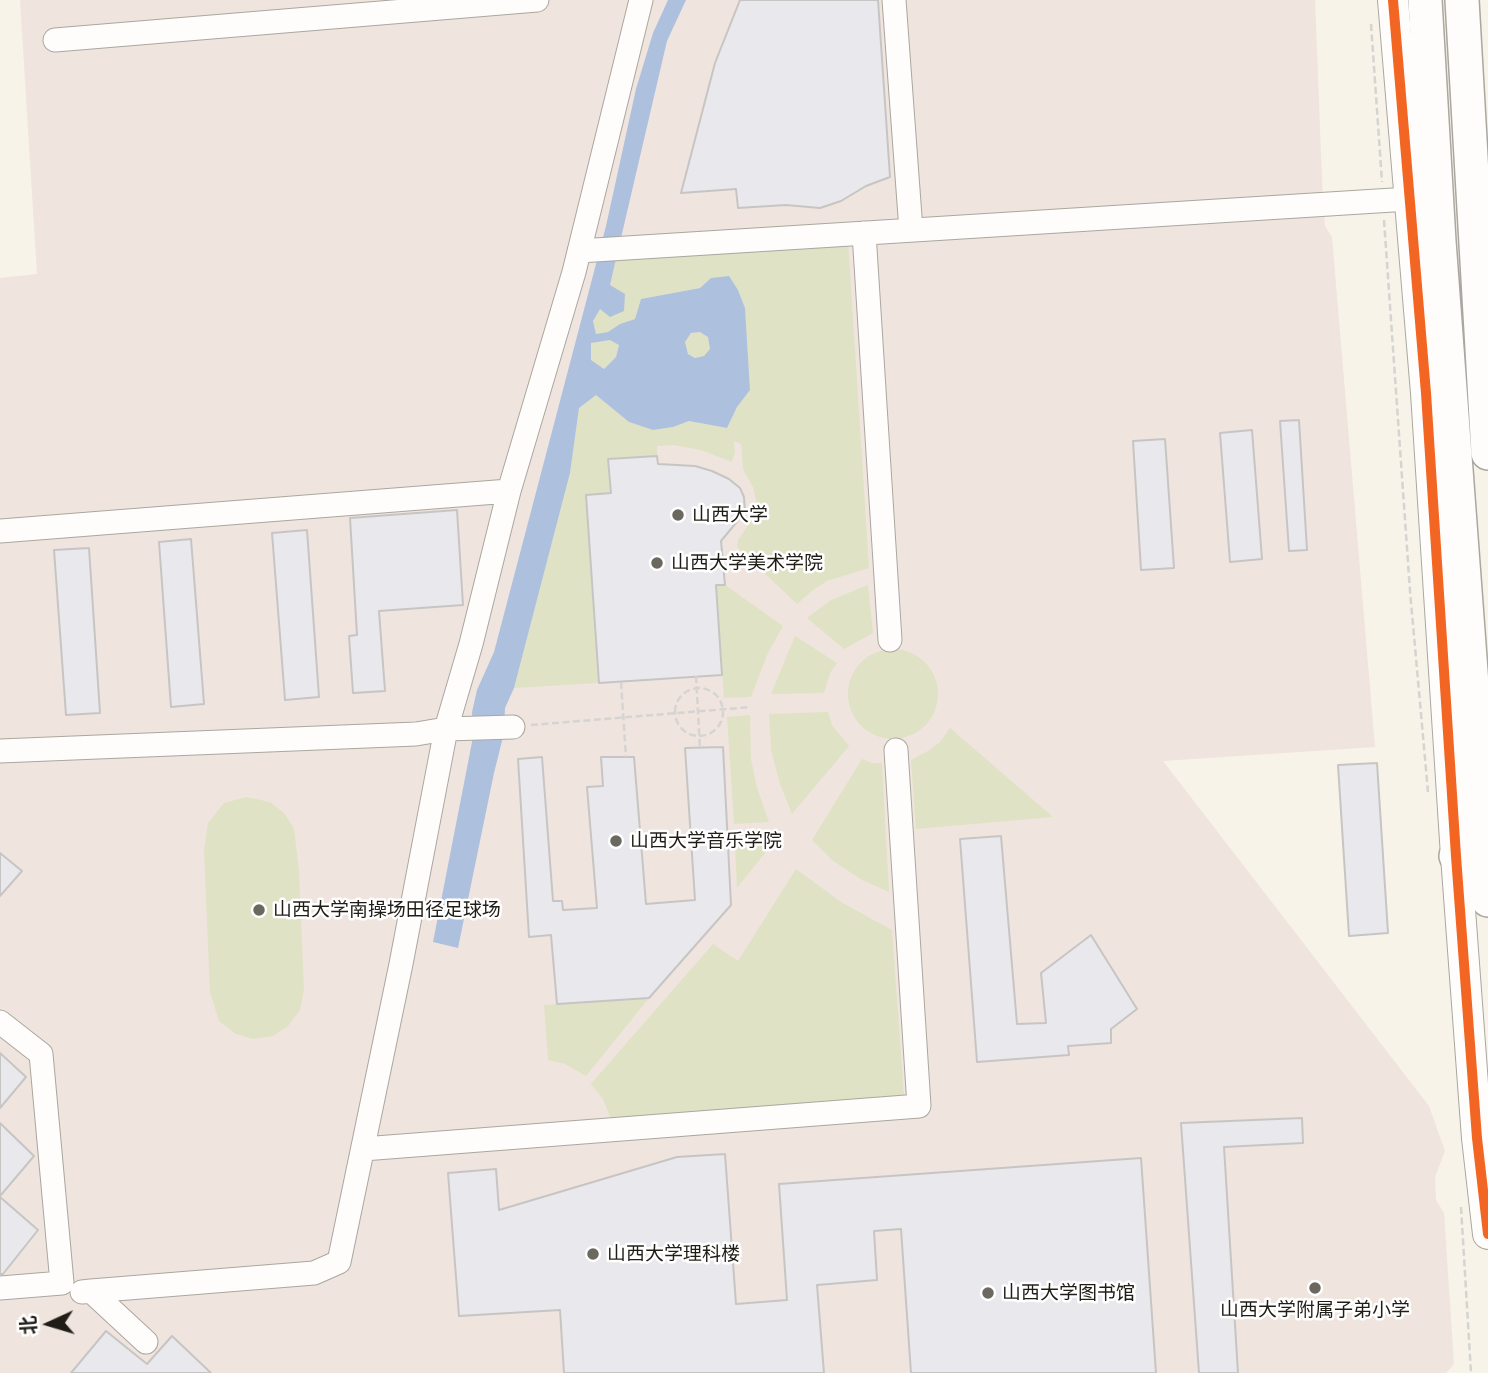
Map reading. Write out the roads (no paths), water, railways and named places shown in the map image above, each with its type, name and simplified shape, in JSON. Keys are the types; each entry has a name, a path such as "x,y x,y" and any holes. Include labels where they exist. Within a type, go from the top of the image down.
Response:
{"highway":[{"path":"1425,0 1439,241 1466,605 1470,849 1488,900"},
{"path":"1462,0 1488,453"},
{"path":"1426,393 1458,498"}],"main road":[{"path":"1381,7 1396,200 1426,393 1470,849 1477,1138 1488,1234"}],"lane":[{"path":"55,40 537,0"},
{"path":"0,1022 41,1054 62,1283 71,1293 314,1273 339,1262 446,729 471,645 509,491 586,251 642,0"},
{"path":"894,0 911,230"},
{"path":"586,251 1396,200"},
{"path":"864,233 890,640"},
{"path":"0,531 509,491"},
{"path":"0,751 416,734 446,729 490,728"},
{"path":"363,1149 919,1106 896,750"},
{"path":"0,1288 62,1283"},
{"path":"91,1291 146,1342"}],"water":[{"path":"668,0 686,0 667,41 610,285 625,294 624,311 610,317 600,309 593,321 596,334 608,332 635,319 641,299 700,288 711,278 729,276 745,308 750,390 737,407 727,428 689,421 653,430 629,422 596,395 579,408 570,473 514,688 505,708 504,733 458,948 433,942 473,737 472,712 477,690 494,652 606,226 636,89 653,33","holes":["700,332 708,337 710,349 704,356 695,358 688,354 685,342 691,333","610,340 619,345 616,357 604,369 591,360 591,343"]}],"place":[{"name":"山西大学","path":"678,515"},
{"name":"山西大学美术学院","path":"657,563"},
{"name":"山西大学音乐学院","path":"616,841"},
{"name":"山西大学南操场田径足球场","path":"259,910"},
{"name":"山西大学理科楼","path":"593,1254"},
{"name":"山西大学附属子弟小学","path":"1315,1288"},
{"name":"山西大学图书馆","path":"988,1293"}]}
